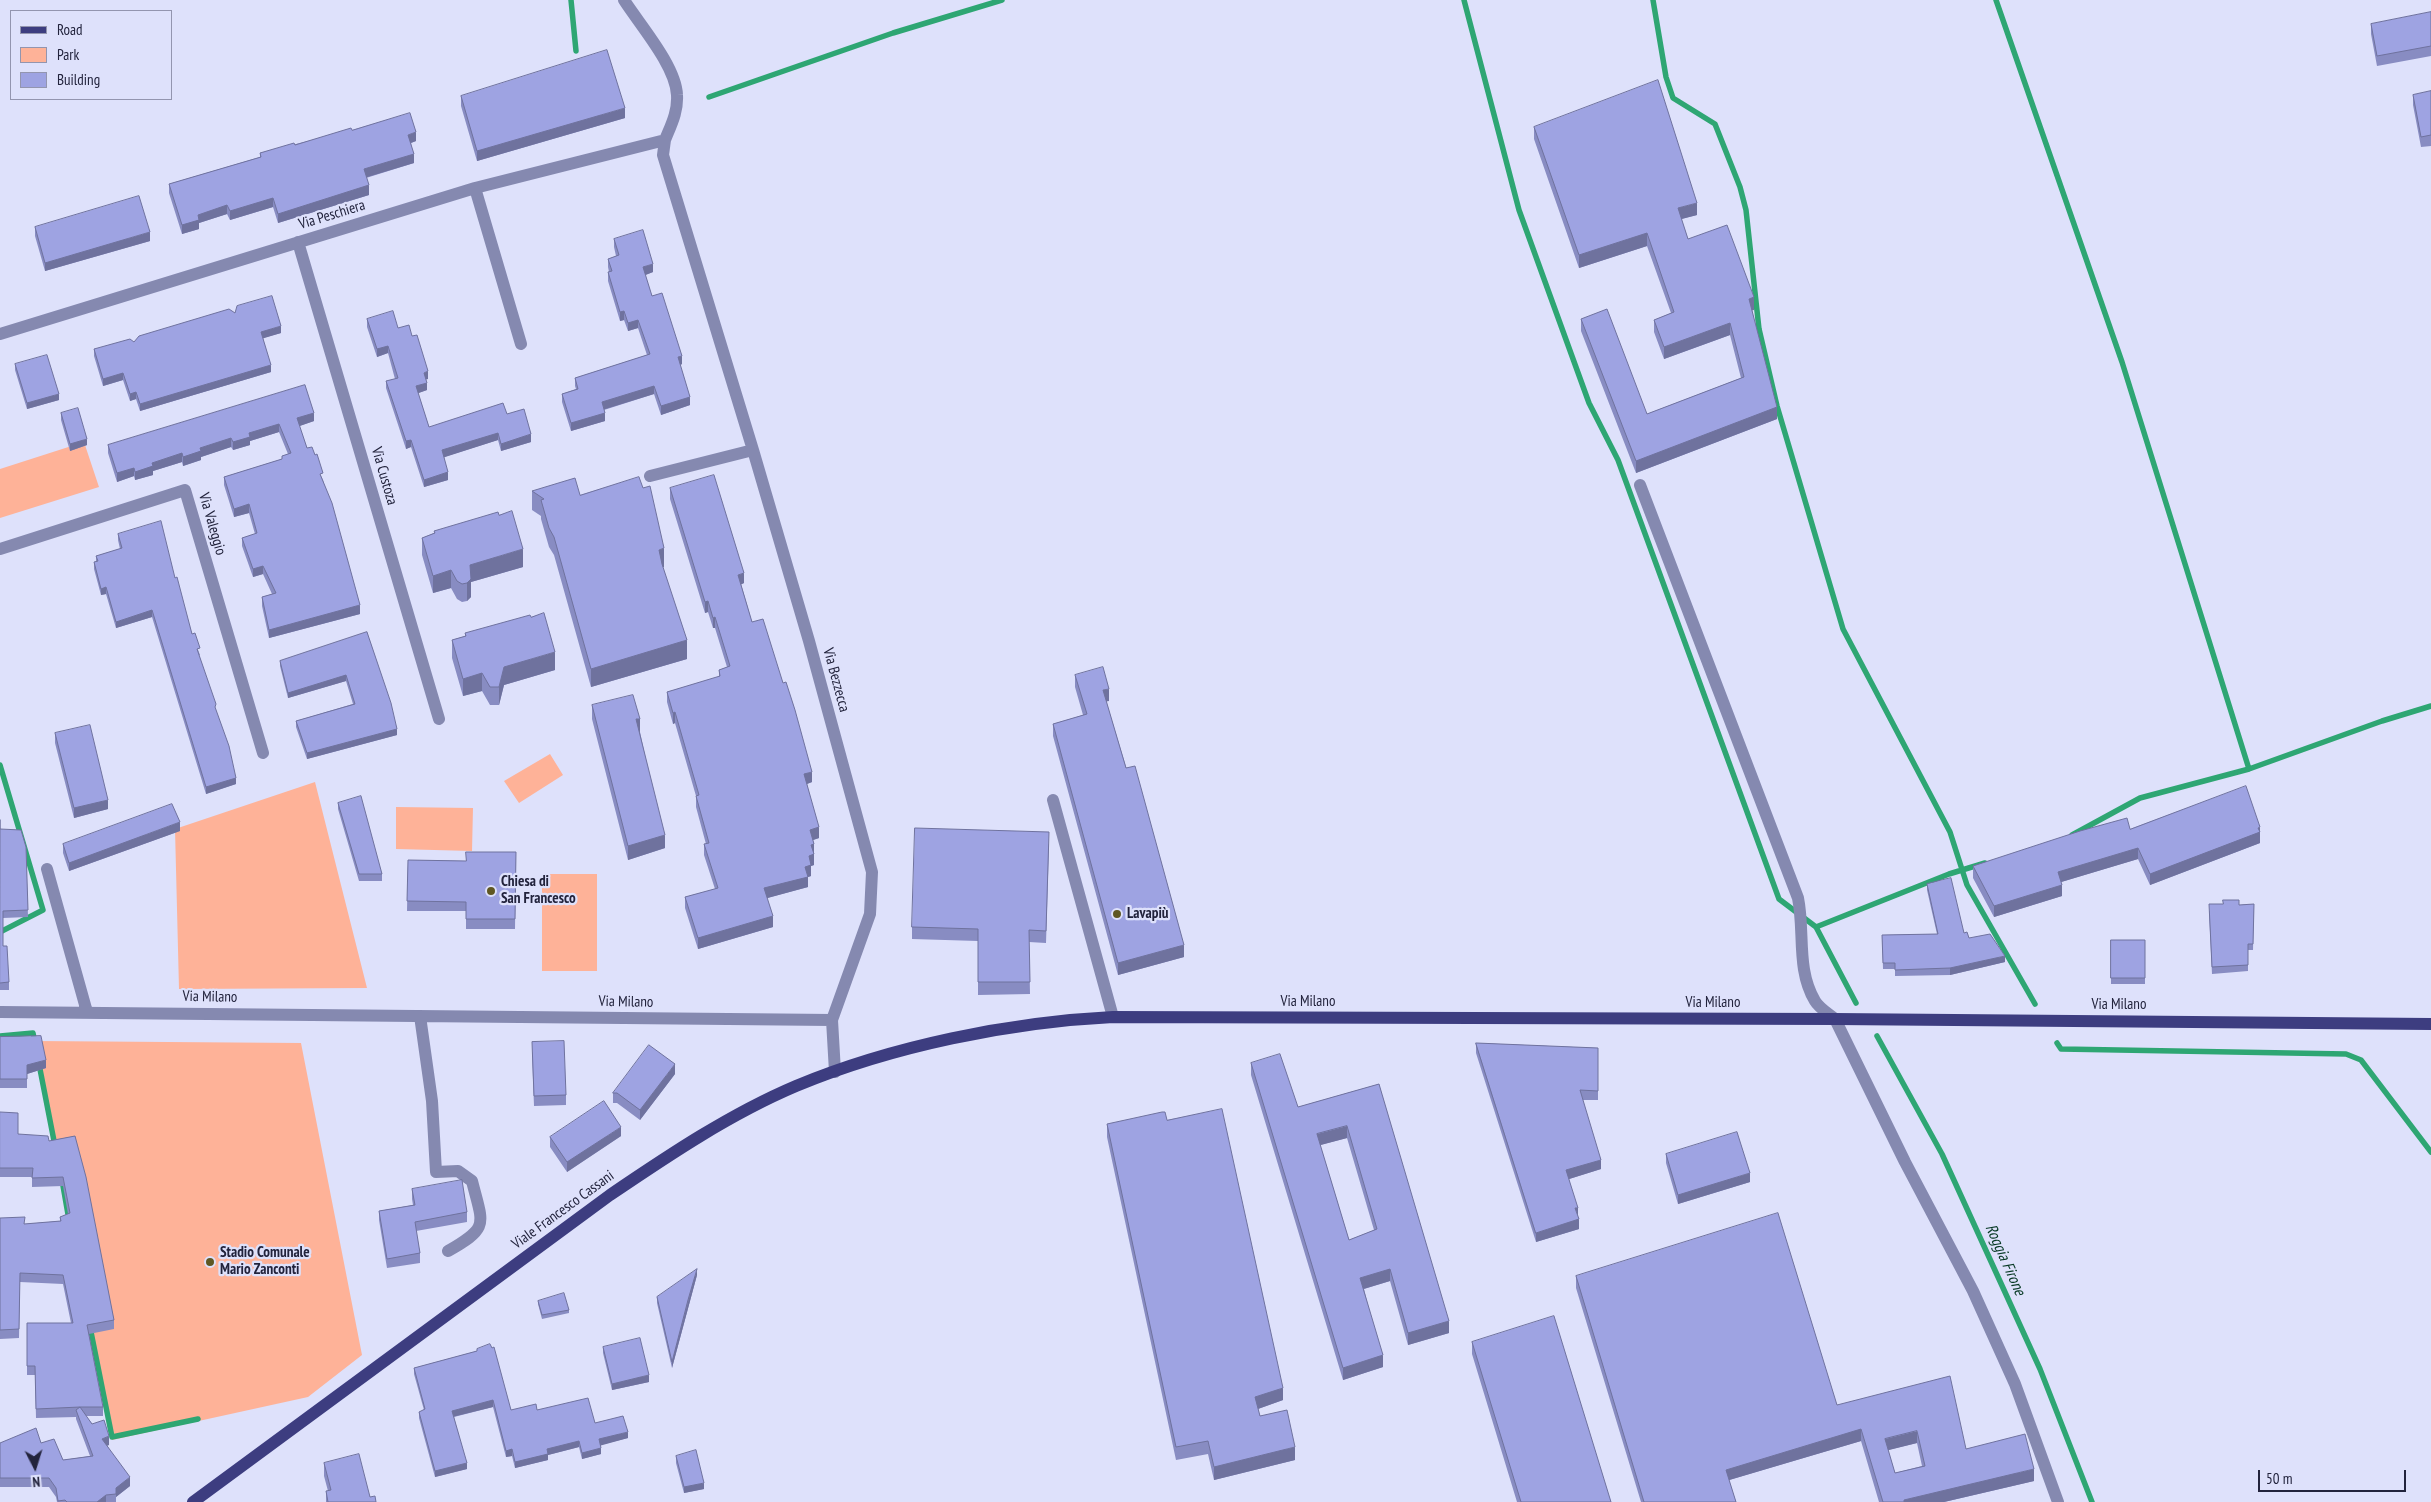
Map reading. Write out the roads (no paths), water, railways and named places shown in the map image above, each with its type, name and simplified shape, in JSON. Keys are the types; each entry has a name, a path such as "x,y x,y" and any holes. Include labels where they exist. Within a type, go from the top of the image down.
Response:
{"main road":[{"name":"Via Milano","path":"997,1031 1059,1020 1113,1018 1835,1019 2431,1024"},
{"name":"Viale Francesco Cassani","path":"193,1502 610,1194 677,1150 740,1113 796,1086 835,1072 940,1042 997,1031"}],"street":[{"name":"Via Bezzecca","path":"624,0 667,65 676,86 676,110 667,135 663,155 809,641 872,872 870,914 832,1020"},
{"name":"Via Peschiera","path":"0,334 475,188 667,135"},
{"path":"475,188 521,344"},
{"name":"Via Custoza","path":"298,242 439,719"},
{"path":"650,476 752,450"},
{"path":"1640,485 1798,898 1803,920 1801,954 1807,982 1816,1002 1835,1019 1905,1162 1973,1291 2015,1384 2058,1502"},
{"name":"Via Valeggio","path":"0,549 185,490 263,753"},
{"path":"1053,800 1113,1018"},
{"path":"47,869 86,1012"},
{"name":"Via Milano","path":"0,1012 832,1020"},
{"path":"420,1016 432,1101 436,1172 458,1171 472,1181 482,1220 474,1236 448,1251"},
{"path":"832,1020 835,1072"}],"waterway":[{"path":"571,0 576,51"},
{"path":"709,97 893,33 1002,0"},
{"path":"1464,0 1519,210 1589,403 1618,460 1779,899 1816,927 1856,1003"},
{"path":"1653,0 1666,77 1673,98 1715,124 1740,187 1746,210 1759,329 1777,406 1843,629 1950,832 1967,885 2035,1004"},
{"path":"1996,0 2122,362 2249,769"},
{"path":"2072,835 2140,798 2249,769 2382,721 2431,706"},
{"path":"0,765 43,910 0,932"},
{"path":"1816,927 1949,874 1985,863"},
{"path":"0,1036 33,1033 35,1043"},
{"name":"Roggia Firone","path":"1877,1036 1942,1154 2040,1369 2092,1502"},
{"path":"2057,1043 2061,1049 2346,1054 2361,1060 2431,1152"},
{"path":"39,1064 55,1146"},
{"path":"62,1180 69,1220"},
{"path":"90,1327 112,1437 198,1419"}],"place":[{"name":"Chiesa di San Francesco","path":"491,891"},
{"name":"Lavapiù","path":"1117,914"},
{"name":"Stadio Comunale Mario Zanconti","path":"210,1262"}]}
